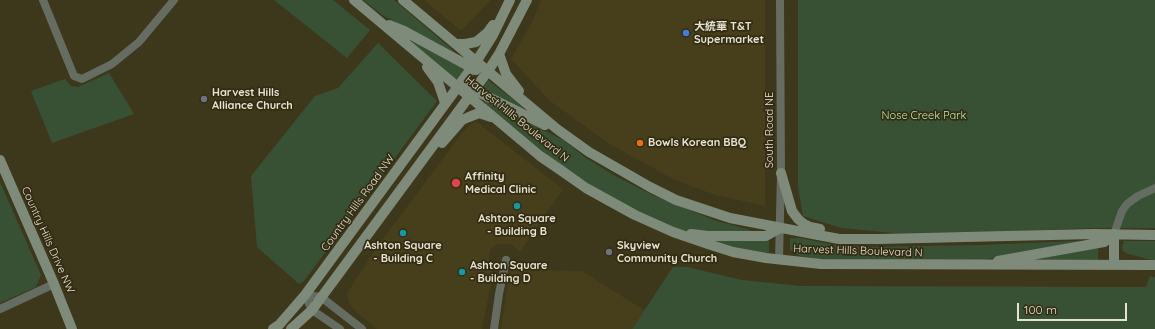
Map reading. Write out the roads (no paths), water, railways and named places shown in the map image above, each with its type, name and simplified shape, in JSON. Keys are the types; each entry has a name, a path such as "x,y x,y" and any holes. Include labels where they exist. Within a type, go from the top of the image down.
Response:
{"main road":[{"name":"Harvest Hills Boulevard N","path":"354,0 458,86"},
{"name":"Harvest Hills Boulevard N","path":"403,0 456,44 474,65"},
{"path":"456,44 472,43 481,38 488,32 504,6 510,0"},
{"name":"Country Hills Road NW","path":"273,329 279,325 305,295 474,65 493,34 510,0"},
{"path":"291,329 312,310 488,71 499,54 527,0"},
{"path":"380,22 404,31 474,65 480,71 488,71"},
{"path":"411,48 438,82 445,103"},
{"path":"499,54 506,74 538,113"},
{"name":"Harvest Hills Boulevard N","path":"488,71 563,134 621,172 676,200 730,218 839,239 1114,234 1155,235"},
{"path":"458,86 465,86 471,93 563,134"},
{"name":"Harvest Hills Boulevard N","path":"471,93 496,119 540,156 586,188 635,215 673,232 733,252 779,260 835,265 1155,265"},
{"path":"425,157 434,152 462,120 479,113 496,119"},
{"name":"Country Hills Drive NW","path":"0,160 72,329"},
{"path":"781,172 792,211 804,224 826,231 875,239"},
{"path":"673,232 708,236 766,236 780,228"},
{"path":"968,265 1104,242 1114,234"},
{"path":"1114,234 1114,266"}],"street":[{"path":"42,0 74,76 82,79 112,64 139,42 174,0"},
{"name":"South Road NE","path":"779,260 781,172 780,0"},
{"path":"1114,234 1122,211 1127,204 1138,196 1155,188"},
{"path":"494,329 506,260"},
{"path":"0,309 54,284"},
{"path":"305,295 321,297 362,329"},
{"path":"305,295 312,310 340,329"}],"place":[{"name":"大統華 T&T Supermarket","path":"686,33"},
{"name":"Harvest Hills Alliance Church","path":"204,99"},
{"name":"Bowls Korean BBQ","path":"640,143"},
{"name":"Affinity Medical Clinic","path":"456,183"},
{"name":"Ashton Square - Building B","path":"517,206"},
{"name":"Ashton Square - Building C","path":"403,233"},
{"name":"Skyview Community Church","path":"609,252"},
{"name":"Ashton Square - Building D","path":"462,272"}],"park label":[{"name":"Nose Creek Park","path":"924,116"}]}
